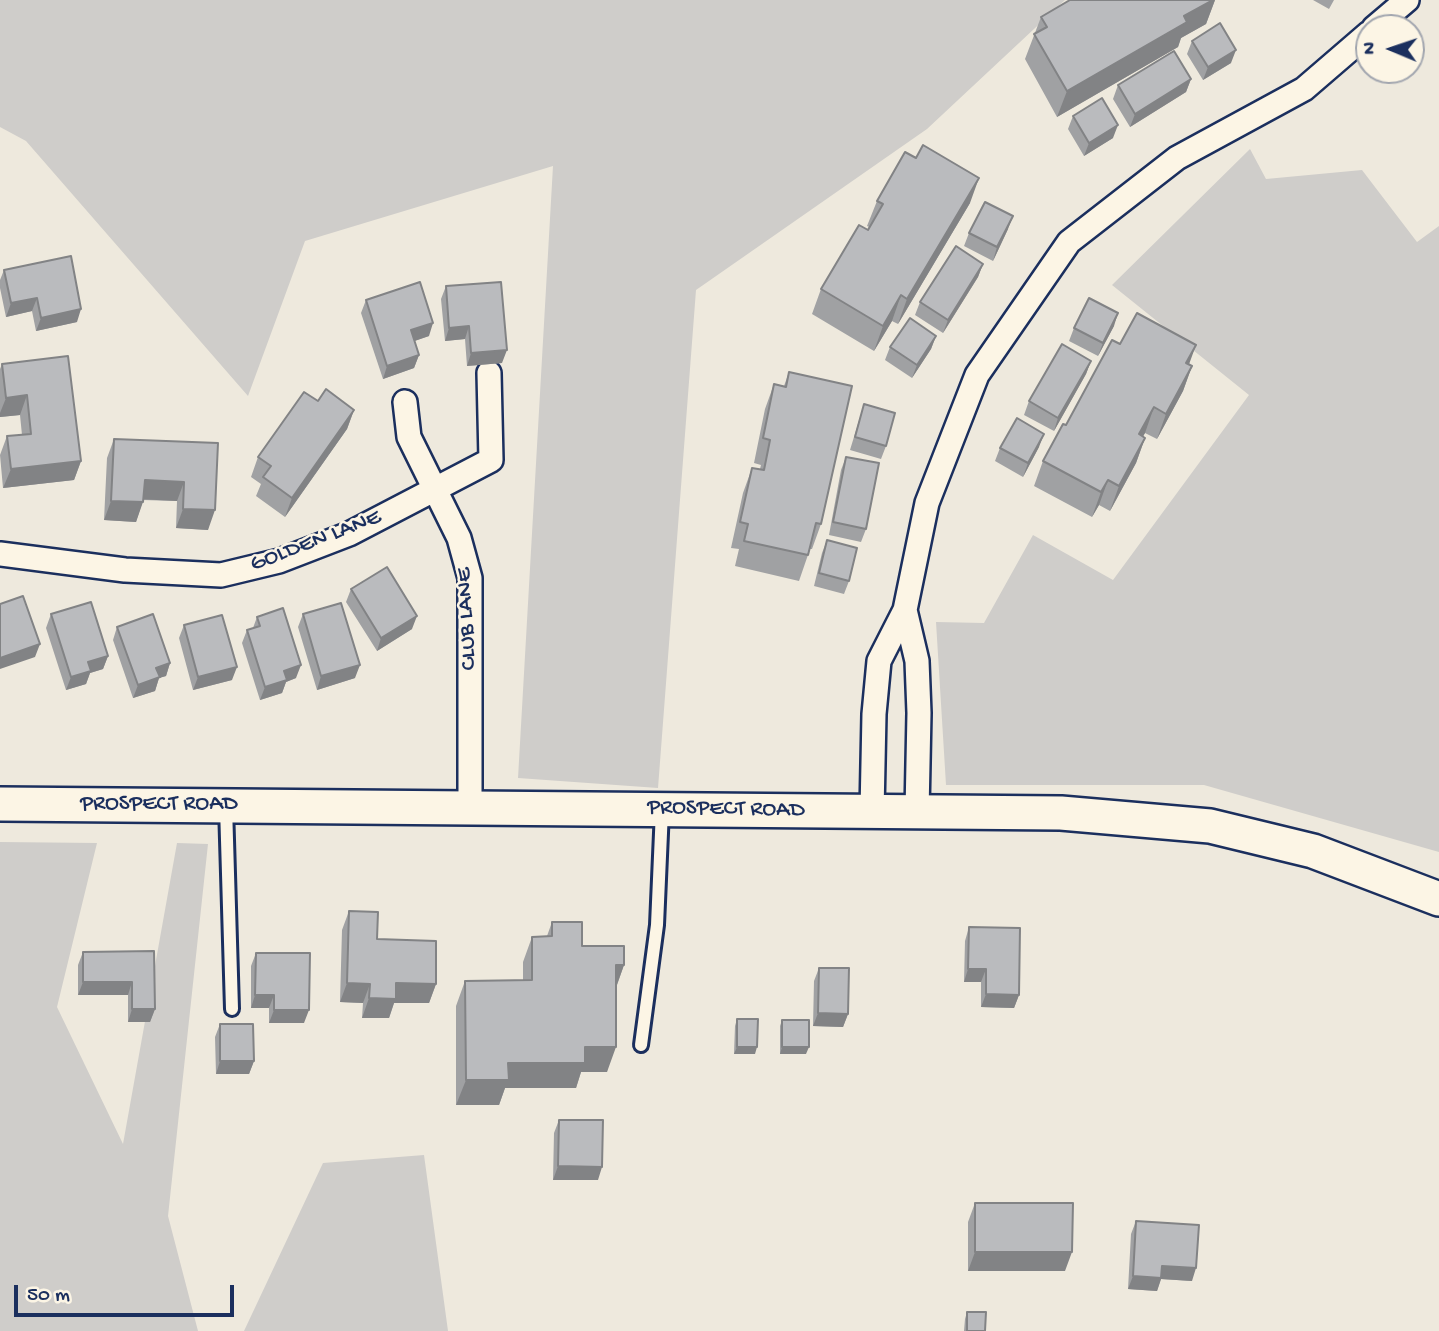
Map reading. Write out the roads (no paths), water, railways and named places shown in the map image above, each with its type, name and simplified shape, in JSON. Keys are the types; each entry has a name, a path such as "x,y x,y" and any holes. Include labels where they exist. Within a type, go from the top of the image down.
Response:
{"main road":[{"name":"PROSPECT ROAD","path":"0,804 1061,813 1210,827 1313,852 1439,899"}],"street":[{"path":"1390,14 1407,0"},
{"path":"872,812 874,714 879,661 905,610 927,503 978,375 1069,242 1177,158 1304,89 1355,45"},
{"name":"GOLDEN LANE","path":"0,554 125,570 221,575 278,561 338,538 491,460 489,373"},
{"name":"CLUB LANE","path":"405,402 409,437 459,538 470,578 470,807"},
{"path":"905,610 917,661 917,812"}],"lane":[{"path":"226,806 232,1009"},
{"path":"641,1045 657,925 662,810"}]}
